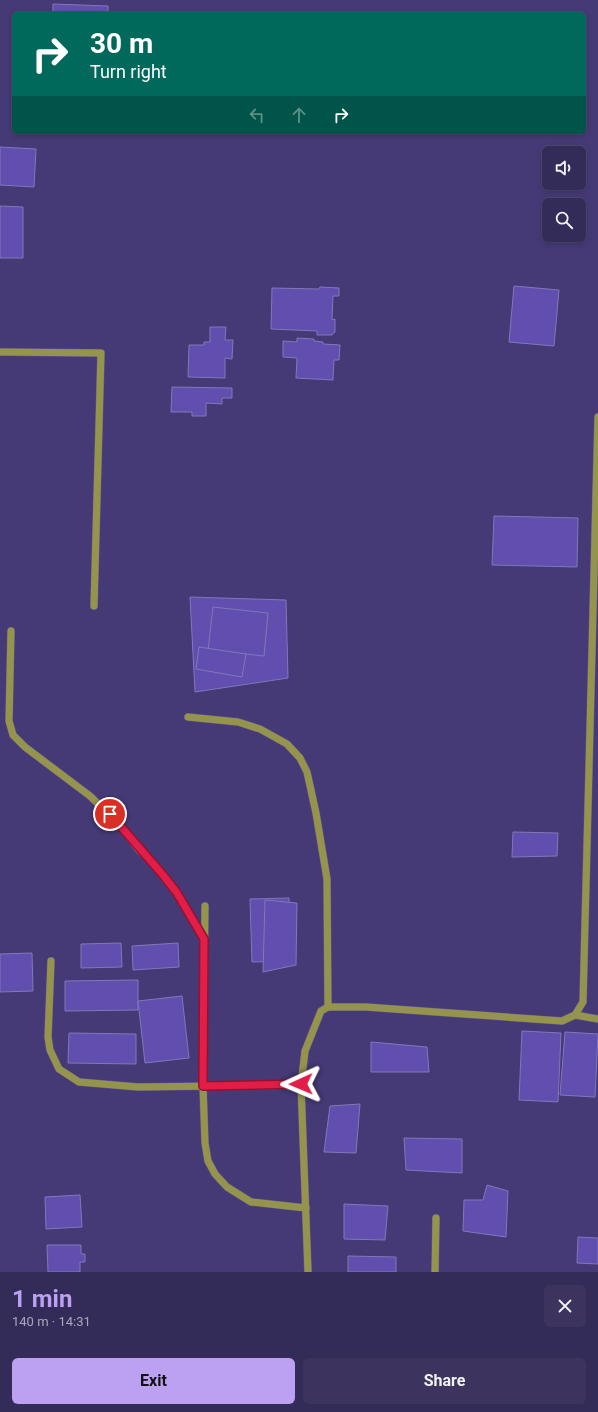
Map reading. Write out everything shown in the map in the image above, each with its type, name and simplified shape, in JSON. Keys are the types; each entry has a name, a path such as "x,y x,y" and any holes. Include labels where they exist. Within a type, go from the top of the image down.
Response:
{"street":[{"path":"0,352 101,353 94,606"},
{"path":"308,1272 301,1084 305,1051 321,1011 328,1007 366,1008 562,1021 575,1015 583,1002 594,703 598,417"},
{"path":"11,631 9,721 13,735 25,747 90,796 120,824 139,850 156,866 177,893 204,939"},
{"path":"188,717 238,722 260,729 287,744 300,758 306,772 316,813 327,879 328,1007"},
{"path":"205,906 203,1086 205,1143 208,1161 223,1183 236,1195 251,1202 306,1208"},
{"path":"51,961 48,1037 50,1050 59,1068 79,1082 98,1085 138,1087 301,1084"},
{"path":"575,1015 598,1019"},
{"path":"435,1272 436,1218"}],"building":[{"path":"53,4 108,6 108,12 53,12"},
{"path":"0,147 36,149 34,187 0,185"},
{"path":"0,206 23,207 23,258 0,258"},
{"path":"514,286 559,290 554,346 509,342"},
{"path":"320,287 339,288 339,296 333,296 332,320 335,319 335,332 332,335 317,335 317,331 271,329 272,288 319,289"},
{"path":"210,327 226,327 225,340 233,340 232,359 225,358 225,378 188,377 189,345 204,345 204,342 210,342"},
{"path":"297,338 314,339 314,341 323,342 323,344 340,345 339,360 334,360 333,380 296,378 297,358 283,357 283,341 297,342"},
{"path":"172,387 232,388 232,398 222,398 222,404 206,403 206,416 192,416 192,412 171,412"},
{"path":"494,516 578,518 577,567 492,565"},
{"path":"190,597 286,600 288,678 195,692"},
{"path":"213,607 268,613 264,656 208,650"},
{"path":"199,647 246,654 242,677 196,669"},
{"path":"513,832 558,833 557,856 512,857"},
{"path":"289,898 291,961 252,962 250,899"},
{"path":"265,900 297,903 296,965 263,972"},
{"path":"121,943 122,967 81,968 81,944"},
{"path":"178,943 179,967 133,970 132,946"},
{"path":"32,953 33,991 0,992 0,954"},
{"path":"138,980 138,1010 65,1011 65,981"},
{"path":"182,996 189,1058 145,1063 138,1001"},
{"path":"522,1031 561,1033 558,1102 519,1100"},
{"path":"565,1032 598,1034 595,1097 560,1095"},
{"path":"69,1033 136,1034 136,1064 68,1063"},
{"path":"371,1042 427,1047 429,1072 371,1072"},
{"path":"360,1104 356,1153 324,1152 330,1106"},
{"path":"404,1138 462,1139 462,1173 406,1170"},
{"path":"487,1185 508,1191 506,1237 463,1231 464,1200 483,1200"},
{"path":"80,1195 82,1227 46,1229 45,1197"},
{"path":"344,1204 388,1206 385,1240 344,1239"},
{"path":"578,1237 598,1238 598,1264 577,1263"},
{"path":"47,1245 81,1245 81,1254 85,1254 85,1262 80,1262 80,1272 48,1272"},
{"path":"348,1256 396,1257 396,1272 348,1272"}],"route":[{"path":"110,814 120,824 139,850 156,866 177,893 204,939 203,1086 301,1084"}]}
